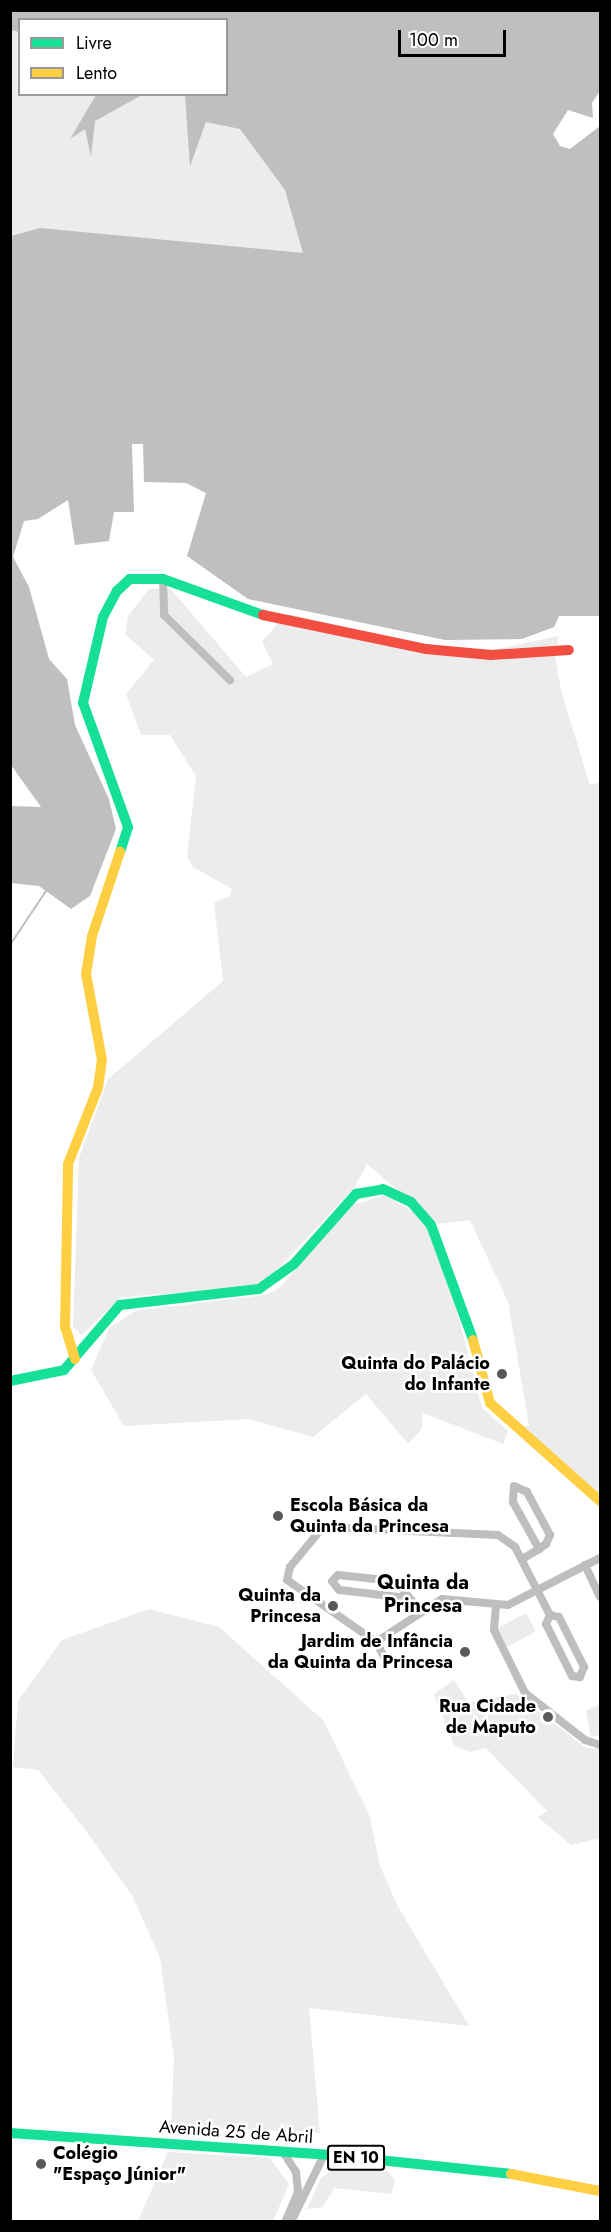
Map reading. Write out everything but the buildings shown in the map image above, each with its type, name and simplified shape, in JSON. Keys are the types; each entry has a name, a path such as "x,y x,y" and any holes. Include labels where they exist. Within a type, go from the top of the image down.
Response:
{"main road":[{"path":"75,1359 65,1327 68,1164 98,1088 102,1060 86,974 92,936 128,827 83,703 103,617 117,591 130,579 163,579 271,618 426,649 491,655 568,650"},
{"path":"10,1382 49,1377 75,1359 120,1305 159,1298 238,1295 277,1279 343,1205 368,1189 402,1195 431,1225 462,1298 490,1403 600,1501"},
{"name":"Avenida 25 de Abril","path":"10,2133 324,2155 525,2176 600,2191"}],"street":[{"path":"163,579 164,615 230,680"},
{"path":"522,1559 538,1549 550,1535 527,1492 514,1486 513,1502 538,1549"},
{"path":"387,1662 376,1641 287,1580 296,1560 323,1527 498,1535 522,1559 550,1615 559,1617 584,1667 580,1677 572,1676 546,1624 550,1615"},
{"path":"376,1641 421,1611 451,1597 496,1606 537,1590 600,1558"},
{"path":"585,1565 600,1597"},
{"path":"408,1598 339,1590 332,1581 338,1575 395,1581 421,1611"},
{"path":"496,1606 494,1630 525,1692 585,1740 600,1745"},
{"path":"283,2152 296,2172 298,2192 285,2222"},
{"path":"291,2222 313,2172 324,2155"},
{"path":"296,2172 313,2172"}],"shaded area":[{"path":"11,10 600,11 600,91 592,103 593,118 568,110 553,134 560,146 570,149 600,126 600,616 559,616 554,627 522,639 445,640 248,599 187,556 206,493 186,483 144,482 143,444 132,444 134,512 114,512 109,541 75,545 68,500 38,519 24,521 13,557 29,587 49,659 67,679 75,725 109,799 116,829 90,896 71,909 39,886 11,883 11,806 41,807 11,765 11,236 40,228 303,253 285,190 240,129 206,122 190,166 185,96 228,96 228,18 18,18 18,32 11,30"},
{"path":"11,11 264,11 382,237 11,338"},
{"path":"95,96 140,96 95,121 91,157 85,129 70,139"},
{"path":"149,589 171,589 246,677 273,664 262,641 287,614 445,648 497,649 559,636 555,657 562,694 590,785 600,782 600,1495 522,1427 529,1426 508,1302 470,1220 438,1224 367,1164 354,1188 269,1278 247,1288 121,1297 82,1335 73,1327 79,1158 108,1079 223,981 214,903 230,896 232,889 193,867 187,856 196,776 170,735 141,735 126,694 154,660 125,634 128,616"},
{"path":"385,1195 417,1214 429,1231 452,1292 482,1408 508,1431 503,1444 423,1413 422,1429 408,1444 366,1394 313,1437 249,1419 124,1426 91,1370 109,1328 135,1311 265,1295 279,1288 353,1205"},
{"path":"149,1609 219,1627 324,1721 370,1817 380,1866 397,1905 469,2026 309,2008 320,2133 171,2126 174,2057 160,1958 133,1897 83,1827 38,1770 13,1767 18,1701 62,1640"},
{"path":"526,1613 536,1632 507,1647 497,1628"},
{"path":"454,1680 468,1702 516,1694 586,1748 600,1748 600,1838 571,1845 538,1817 547,1811 486,1748 470,1752 454,1745 434,1694"},
{"path":"600,1704 600,1735 591,1737 586,1710"},
{"path":"168,2152 270,2158 289,2184 273,2221 138,2221"},
{"path":"336,2168 388,2171 395,2181 391,2194 334,2188 323,2207 307,2209 321,2178"}],"waterway":[{"path":"10,945 46,891"}],"traffic: fast":[{"path":"120,852 128,827 83,703 103,617 117,591 130,579 163,579 263,615"},
{"path":"10,1381 64,1370 120,1305 259,1289 294,1264 356,1194 383,1189 411,1202 431,1225 473,1340"},
{"path":"10,2133 331,2155 511,2174"}],"traffic: slow":[{"path":"75,1359 65,1327 68,1164 98,1088 102,1060 86,974 92,936 120,852"},
{"path":"473,1340 490,1403 600,1501"},
{"path":"511,2174 600,2191"}],"traffic: jam":[{"path":"263,615 426,649 491,655 569,650"}],"place":[{"name":"Quinta do Palácio do Infante","path":"502,1374"},
{"name":"Escola Básica da Quinta da Princesa","path":"278,1516"},
{"name":"Quinta da Princesa","path":"333,1606"},
{"name":"Jardim de Infância da Quinta da Princesa","path":"465,1652"},
{"name":"Rua Cidade de Maputo","path":"548,1717"},
{"name":"Colégio \"Espaço Júnior\"","path":"41,2164"}],"district":[{"name":"Quinta da Princesa","path":"423,1594"}]}
